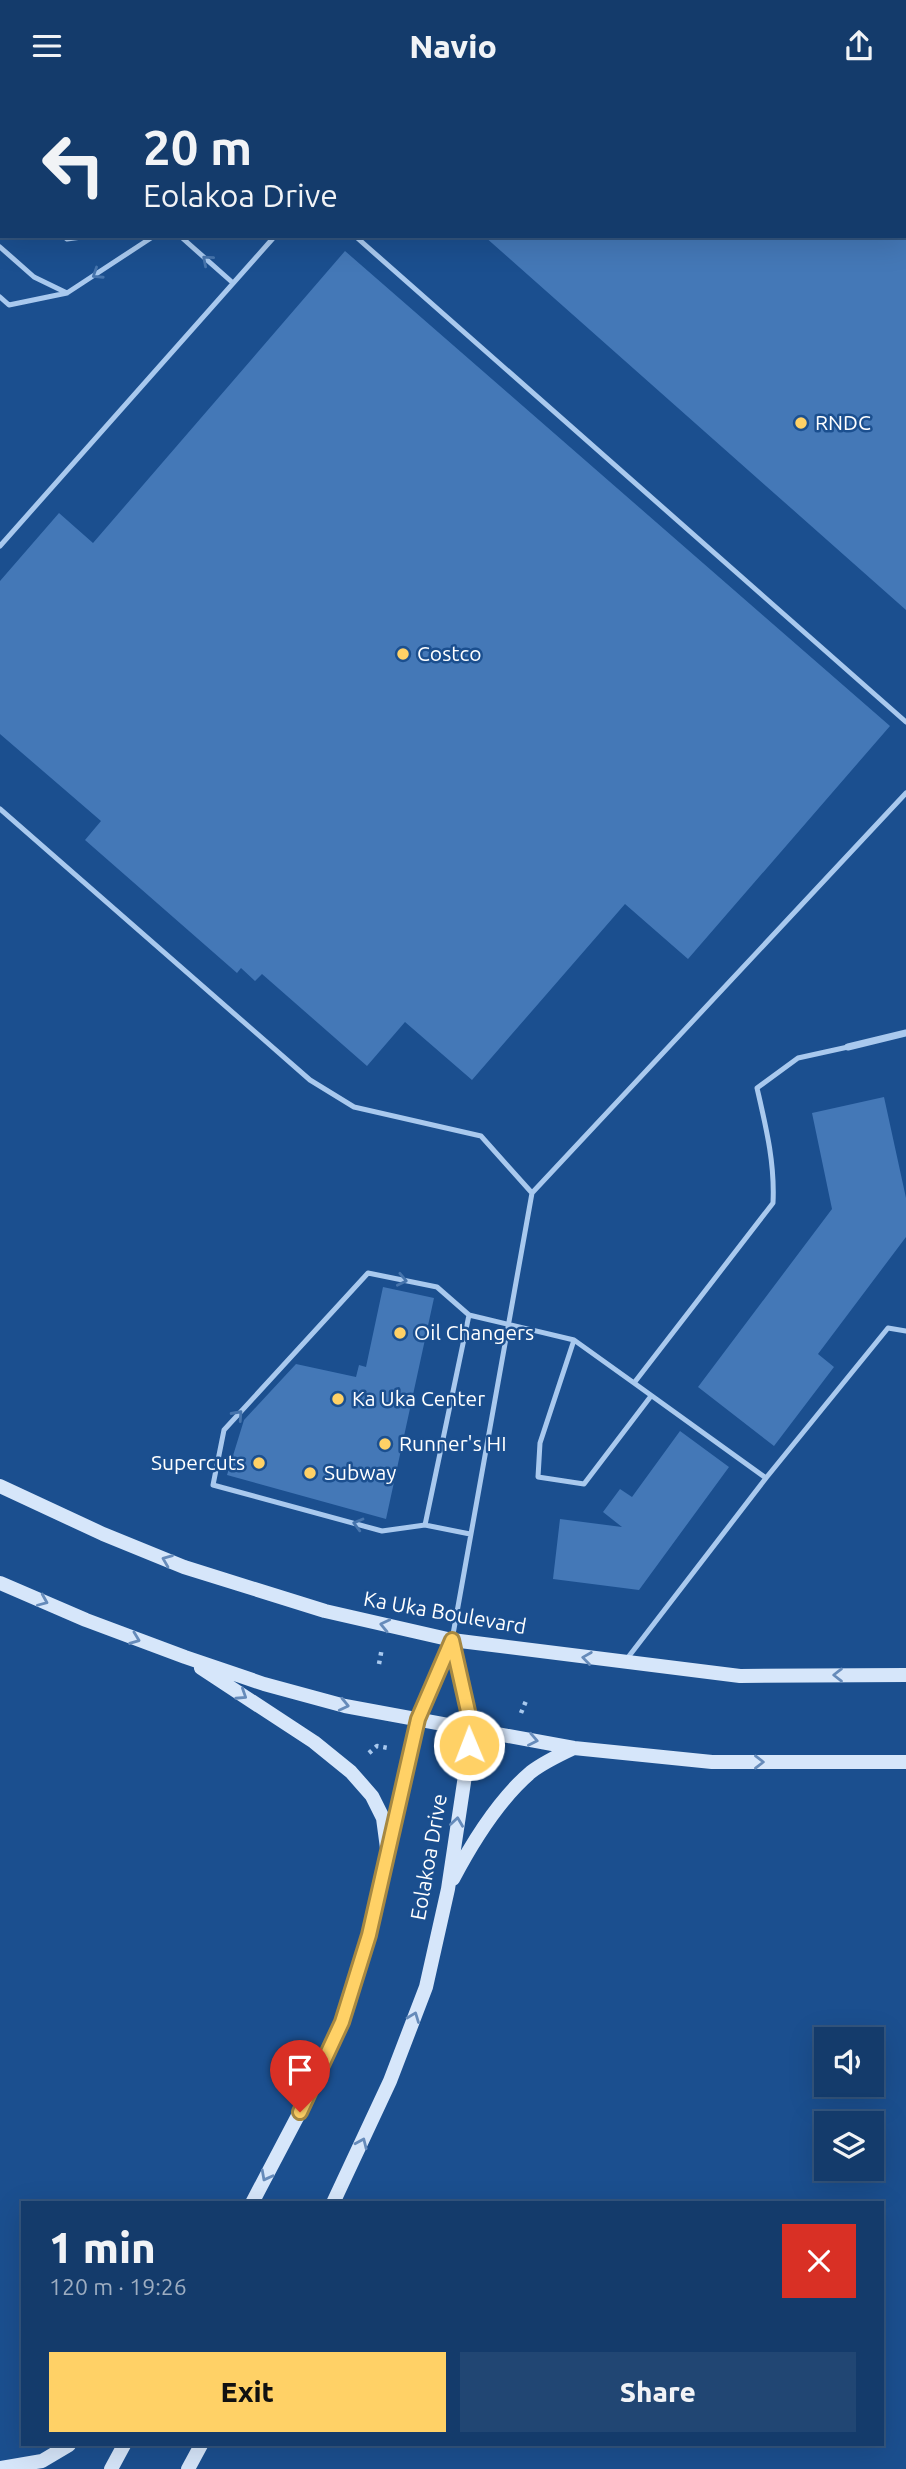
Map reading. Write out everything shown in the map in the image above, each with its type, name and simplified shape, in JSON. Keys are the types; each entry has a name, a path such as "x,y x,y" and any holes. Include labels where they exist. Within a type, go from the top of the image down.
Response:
{"main road":[{"name":"Ka Uka Boulevard","path":"0,1486 103,1534 184,1567 325,1611 452,1640 740,1676 906,1675"},
{"path":"0,1583 86,1620 185,1657 264,1684 345,1706 574,1748 712,1762 906,1762"},
{"name":"Eolakoa Drive","path":"253,2201 312,2089 342,2022 369,1935 418,1719 452,1640"},
{"name":"Eolakoa Drive","path":"334,2201 390,2081 426,1987 448,1889 472,1729 452,1640"},
{"path":"185,1657 314,1742 351,1772 372,1796 383,1818 388,1859"},
{"path":"448,1889 481,1828 517,1786 531,1772 574,1748"},
{"path":"0,2468 42,2461 67,2446"},
{"path":"111,2469 123,2446"},
{"path":"188,2469 200,2446"}],"street":[{"path":"848,1047 906,1033"}],"lane":[{"path":"0,297 9,305 67,293 151,238"},
{"path":"182,238 233,283"},
{"path":"0,546 273,238"},
{"path":"357,238 906,722"},
{"path":"0,247 34,277 67,293"},
{"path":"452,1640 532,1193 906,793"},
{"path":"0,809 310,1080 354,1107 481,1136 532,1193"},
{"path":"634,1383 773,1203 774,1176 769,1138 757,1088 798,1058 848,1047"},
{"path":"470,1534 425,1525 382,1531 213,1485 224,1430 368,1273 437,1287 469,1315 574,1340 766,1478"},
{"path":"425,1525 469,1315"},
{"path":"624,1663 766,1478 888,1328 906,1331"},
{"path":"574,1340 540,1443 538,1477 584,1483 651,1396"}],"path":[{"path":"379,1664 383,1642"},
{"path":"521,1713 526,1701"},
{"path":"369,1753 377,1746 395,1749"}],"building":[{"name":"RNDC","path":"486,238 906,238 906,610"},
{"name":"Costco","path":"345,251 890,726 688,959 625,904 472,1080 405,1022 367,1066 262,974 255,981 241,968 237,973 85,840 101,821 0,734 0,581 59,513 93,543"},
{"path":"884,1097 906,1198 906,1237 818,1354 834,1367 774,1446 698,1387 832,1209 812,1113"},
{"name":"Ka Uka Center","path":"383,1287 434,1298 386,1519 227,1475 244,1420 296,1364 356,1377 359,1365 366,1367"},
{"path":"680,1431 729,1467 639,1590 553,1579 560,1519 622,1527 603,1512 620,1489 632,1497"}],"place":[{"name":"RNDC","path":"801,423"},
{"name":"Costco","path":"403,654"},
{"name":"Oil Changers","path":"400,1333"},
{"name":"Ka Uka Center","path":"338,1399"},
{"name":"Runner's HI","path":"385,1444"},
{"name":"Supercuts","path":"259,1463"},
{"name":"Subway","path":"310,1473"}],"route":[{"path":"300,2112 342,2022 369,1935 418,1719 452,1640 472,1729 469,1745"}]}
